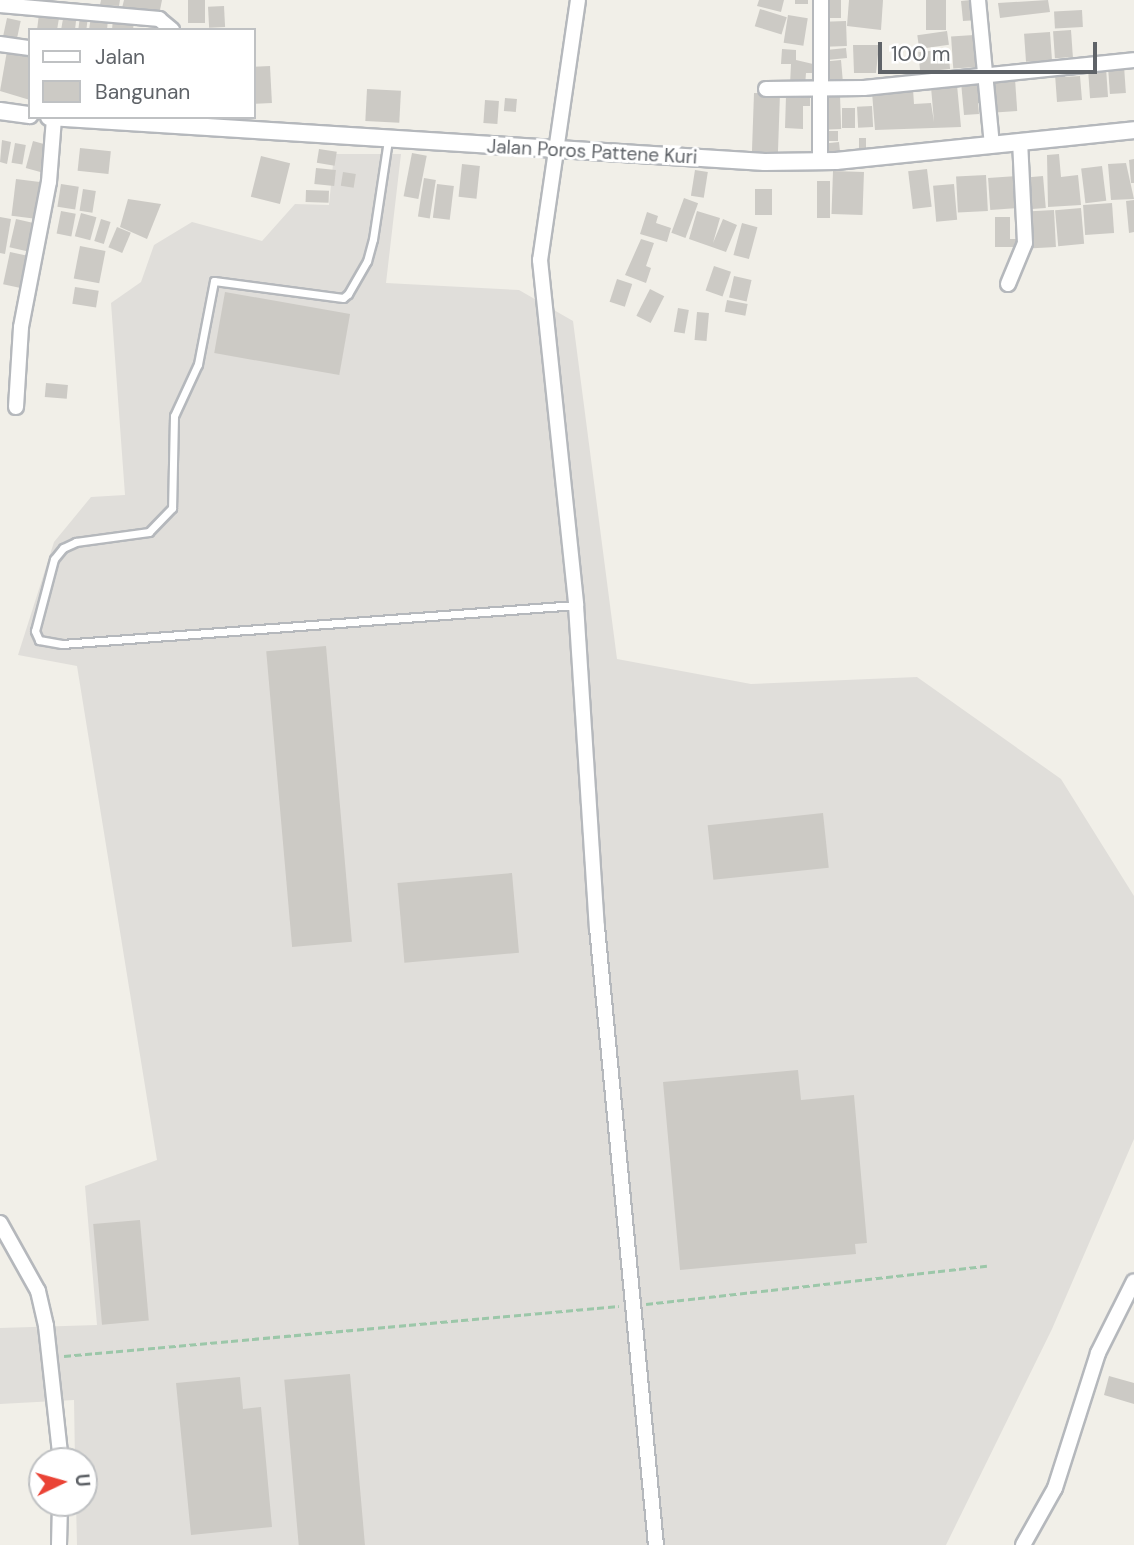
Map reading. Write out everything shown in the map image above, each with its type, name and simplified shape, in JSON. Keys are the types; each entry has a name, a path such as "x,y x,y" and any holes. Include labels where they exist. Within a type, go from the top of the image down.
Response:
{"street":[{"path":"579,0 553,149 540,260 576,605 597,927 636,1305 656,1545"},
{"path":"820,161 821,0"},
{"path":"978,0 992,145"},
{"path":"0,5 159,19 170,28"},
{"path":"0,44 28,48"},
{"path":"766,89 820,89 987,78 1134,60"},
{"path":"0,111 28,115"},
{"path":"16,407 21,327 49,182 54,119"},
{"name":"Jalan Poros Pattene Kuri","path":"86,119 180,122 388,141 820,161 1134,130"},
{"path":"1008,284 1026,243 1020,142"},
{"path":"0,1223 38,1291 53,1358 60,1447"},
{"path":"1023,1545 1055,1488 1098,1353 1134,1281"},
{"path":"59,1545 60,1517"}],"lane":[{"path":"388,141 370,250 348,294 343,298 214,281 198,364 174,416 172,508 149,532 76,542 63,548 54,559 35,631 39,640 61,644 576,605"}],"path":[{"path":"53,1358 636,1305 987,1266"}],"shaded area":[{"path":"334,154 401,154 386,283 519,290 573,321 617,659 751,684 917,677 1061,779 1134,896 1134,1139 1052,1329 946,1545 77,1545 76,1517 98,1517 98,1447 75,1447 74,1400 0,1404 0,1328 97,1325 85,1186 157,1160 77,666 18,655 54,542 91,497 125,495 111,303 141,282 154,245 192,222 262,241 295,204 329,205"}],"building":[{"path":"101,0 120,0 119,6 100,5"},
{"path":"124,0 162,0 159,15 122,8"},
{"path":"188,0 205,0 205,23 188,23"},
{"path":"759,0 784,0 781,12 757,6"},
{"path":"795,0 808,0 808,4 795,4"},
{"path":"825,0 841,0 841,18 825,18"},
{"path":"849,0 883,0 881,30 847,26"},
{"path":"926,0 946,0 946,30 926,30"},
{"path":"971,0 978,20 963,21 961,1"},
{"path":"1048,0 1050,12 1000,18 998,3"},
{"path":"224,6 225,27 209,28 208,7"},
{"path":"760,9 787,17 782,34 755,26"},
{"path":"1082,10 1083,27 1055,28 1054,11"},
{"path":"39,14 59,18 57,28 37,28"},
{"path":"788,15 808,18 803,46 784,43"},
{"path":"80,16 88,17 87,28 79,28"},
{"path":"91,16 108,19 107,28 89,28"},
{"path":"7,18 21,21 16,41 3,39"},
{"path":"113,18 134,21 133,28 112,28"},
{"path":"63,19 76,21 75,28 61,28"},
{"path":"846,21 847,46 826,47 825,22"},
{"path":"1071,30 1073,57 1055,58 1053,31"},
{"path":"947,31 949,45 919,49 917,35"},
{"path":"1050,32 1052,60 1026,62 1024,34"},
{"path":"974,35 976,67 953,69 951,37"},
{"path":"853,45 879,45 876,73 854,73"},
{"path":"846,48 847,58 827,60 826,50"},
{"path":"782,49 796,50 796,60 813,64 812,73 806,73 805,86 790,85 791,64 781,64"},
{"path":"948,49 950,69 920,72 918,52"},
{"path":"7,51 28,56 28,99 0,91"},
{"path":"841,60 843,81 830,82 828,61"},
{"path":"270,66 272,103 256,104 256,67"},
{"path":"1124,66 1126,93 1110,94 1108,67"},
{"path":"1106,68 1108,97 1090,98 1088,69"},
{"path":"1065,73 1065,77 1080,76 1082,100 1057,102 1055,74"},
{"path":"1015,79 1017,111 995,112 993,81"},
{"path":"985,80 987,103 978,103 979,114 964,115 961,82"},
{"path":"957,85 961,127 875,130 872,92 913,89 914,104 931,103 934,122 931,87"},
{"path":"367,89 401,91 399,123 365,121"},
{"path":"754,93 780,94 778,154 752,153"},
{"path":"840,95 841,129 822,130 821,96"},
{"path":"786,96 810,97 810,106 803,106 803,129 785,128"},
{"path":"505,98 517,99 516,112 504,111"},
{"path":"485,100 499,101 497,124 483,123"},
{"path":"872,106 873,127 858,128 857,107"},
{"path":"842,108 855,108 855,128 842,128"},
{"path":"825,131 838,131 838,141 825,141"},
{"path":"859,138 866,138 866,149 859,149"},
{"path":"2,140 11,142 7,164 0,162"},
{"path":"33,141 48,145 41,172 26,168"},
{"path":"839,142 840,151 826,152 825,143"},
{"path":"15,143 26,145 22,165 12,163"},
{"path":"80,148 111,151 108,174 78,171"},
{"path":"319,149 337,152 335,166 317,163"},
{"path":"412,153 427,156 418,199 404,196"},
{"path":"1059,154 1061,177 1078,175 1081,205 1048,207 1047,155"},
{"path":"261,156 290,163 280,204 251,197"},
{"path":"1134,159 1134,183 1131,183 1129,160"},
{"path":"1126,163 1134,199 1111,200 1108,164"},
{"path":"462,164 480,166 476,199 459,197"},
{"path":"1102,166 1106,201 1085,203 1081,169"},
{"path":"316,168 336,170 334,186 314,184"},
{"path":"927,169 932,207 913,209 908,171"},
{"path":"695,170 708,172 704,198 691,196"},
{"path":"833,171 864,172 862,215 831,214"},
{"path":"343,172 356,174 354,188 341,186"},
{"path":"986,175 988,211 958,213 956,177"},
{"path":"1017,176 1019,208 990,210 988,178"},
{"path":"1043,176 1046,208 1032,209 1029,177"},
{"path":"424,178 436,180 430,218 418,217"},
{"path":"16,179 40,182 35,219 11,216"},
{"path":"817,181 830,181 830,218 817,218"},
{"path":"61,184 79,187 75,210 57,207"},
{"path":"437,184 454,186 450,220 433,218"},
{"path":"954,184 957,220 936,222 933,186"},
{"path":"83,189 96,191 92,213 80,211"},
{"path":"755,189 772,189 772,215 755,215"},
{"path":"306,190 329,191 329,203 306,202"},
{"path":"684,198 698,203 685,238 671,233"},
{"path":"128,199 161,204 147,239 120,227"},
{"path":"1134,200 1134,232 1129,233 1126,201"},
{"path":"1112,203 1114,233 1085,235 1083,205"},
{"path":"1081,208 1084,244 1058,246 1055,210"},
{"path":"1054,210 1056,247 1033,248 1031,211"},
{"path":"61,211 76,214 71,236 57,234"},
{"path":"697,211 720,218 713,243 723,219 737,225 726,252 689,239"},
{"path":"647,212 658,216 656,223 671,228 667,242 640,234"},
{"path":"81,213 96,217 90,240 75,236"},
{"path":"0,217 11,219 5,254 0,253"},
{"path":"995,217 1010,217 1010,239 1016,239 1016,247 995,247"},
{"path":"16,219 34,223 27,251 9,247"},
{"path":"101,219 111,222 104,244 94,241"},
{"path":"742,223 757,227 749,259 733,255"},
{"path":"117,227 131,233 122,253 108,247"},
{"path":"641,239 654,243 646,266 651,268 646,283 625,275"},
{"path":"80,246 106,251 99,283 74,278"},
{"path":"10,252 29,256 22,288 3,284"},
{"path":"714,266 731,272 723,296 706,291"},
{"path":"734,276 752,280 747,301 729,297"},
{"path":"617,279 632,284 625,307 610,302"},
{"path":"75,287 99,291 96,308 72,304"},
{"path":"650,289 664,296 651,323 636,316"},
{"path":"225,292 350,314 339,375 214,353"},
{"path":"727,300 748,304 745,316 725,312"},
{"path":"678,308 689,310 685,334 674,332"},
{"path":"697,312 709,313 707,341 695,340"},
{"path":"46,383 68,385 67,399 45,397"},
{"path":"326,646 352,942 292,947 266,651"},
{"path":"823,813 829,868 713,880 708,825"},
{"path":"512,873 519,953 404,963 397,883"},
{"path":"798,1070 801,1100 854,1095 867,1243 855,1244 856,1254 680,1270 663,1082"},
{"path":"140,1220 149,1321 102,1325 93,1224"},
{"path":"350,1374 365,1545 299,1545 284,1380"},
{"path":"1109,1376 1134,1383 1134,1404 1104,1395"},
{"path":"240,1377 243,1409 261,1407 272,1527 191,1535 176,1383"}]}
